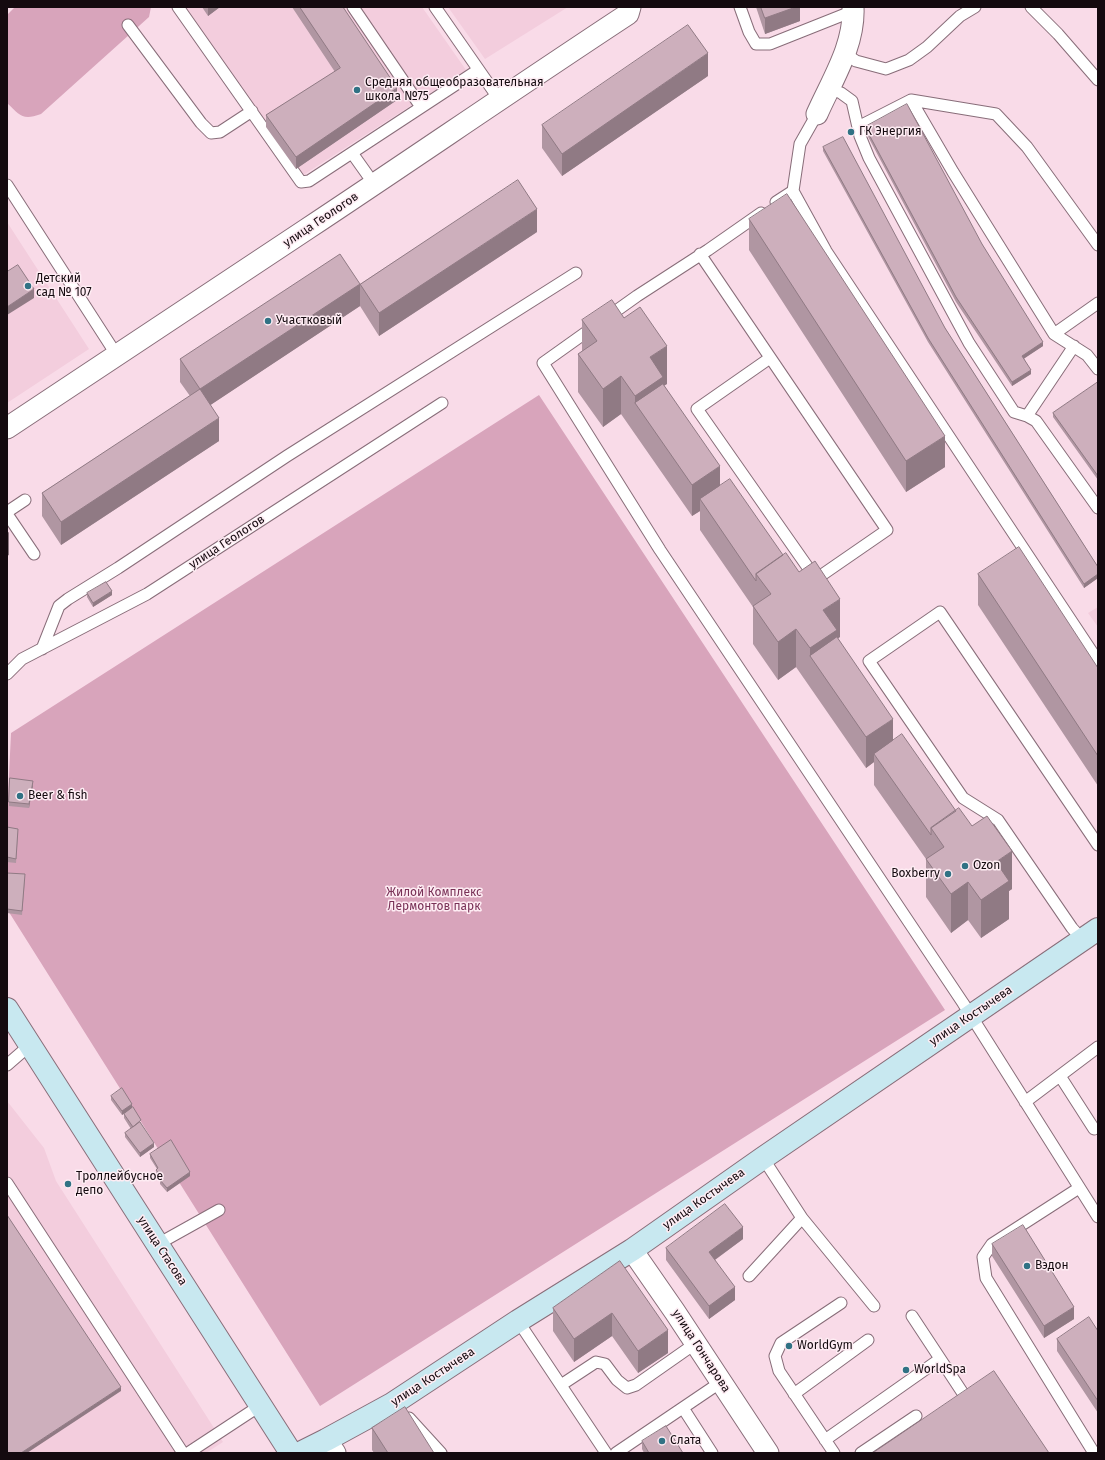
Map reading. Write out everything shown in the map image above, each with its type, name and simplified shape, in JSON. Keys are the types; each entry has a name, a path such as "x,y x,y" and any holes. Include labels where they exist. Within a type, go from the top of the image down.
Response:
{"street":[{"name":"улица Геологов","path":"7,428 628,14 630,7"},
{"path":"817,114 845,54 852,33 853,9"},
{"name":"улица Костычева","path":"300,1453 331,1447 392,1404 518,1321 632,1250 763,1158 1090,934"},
{"name":"улица Стасова","path":"7,1009 291,1453"},
{"path":"7,1016 26,1038"},
{"name":"улица Гончарова","path":"632,1250 696,1343 768,1453"}],"lane":[{"path":"178,7 301,182 309,181 478,70"},
{"path":"354,7 422,107"},
{"path":"435,7 499,99"},
{"path":"740,7 749,32 756,44 770,44 853,9"},
{"path":"845,54 856,61 886,69 910,60 960,16 975,7"},
{"path":"1031,7 1058,34 1098,80"},
{"path":"128,25 201,123 211,133 220,132 252,112"},
{"path":"829,88 841,93 852,101 858,127 869,158 969,344 1014,412 1027,416 1036,421 1098,508"},
{"path":"858,127 911,100 996,114 1027,147 1098,245"},
{"path":"911,100 953,172 1054,334 1088,355 1098,369"},
{"path":"817,114 800,144 792,191 826,251 1098,661"},
{"path":"352,153 374,184"},
{"path":"7,185 116,354"},
{"path":"792,191 637,296 544,363 660,550 963,1003 1098,1217"},
{"path":"700,254 887,530 816,579 697,409 770,358"},
{"path":"42,649 59,606 68,599 118,568 293,452 576,273"},
{"path":"1054,334 1098,303"},
{"path":"1027,416 1074,346"},
{"name":"улица Геологов","path":"7,674 22,659 147,594 442,403"},
{"path":"25,500 7,513 34,554"},
{"path":"1090,934 1072,928 998,820 963,798 869,661 940,612 1098,845"},
{"path":"7,1065 26,1038"},
{"path":"1025,1102 1098,1047"},
{"path":"1060,1076 1094,1129"},
{"path":"763,1158 802,1218 874,1306"},
{"path":"7,1183 183,1453"},
{"path":"1080,1188 992,1244 983,1257 986,1278 1094,1453"},
{"path":"158,1244 219,1210"},
{"path":"749,1276 802,1218"},
{"path":"834,1453 779,1372 775,1356 781,1343 841,1303"},
{"path":"912,1316 968,1401"},
{"path":"518,1321 606,1453"},
{"path":"794,1394 868,1340"},
{"path":"561,1385 596,1362 605,1364 617,1380 627,1388 636,1385 696,1343"},
{"path":"824,1440 940,1359"},
{"path":"616,1453 721,1382"},
{"path":"392,1404 407,1417 441,1453"},
{"path":"188,1453 261,1405"},
{"path":"683,1408 712,1453"},
{"path":"861,1453 916,1416"}],"shaded area":[{"path":"174,7 422,7 466,70 294,181"},
{"path":"448,7 568,7 485,59"},
{"name":"Детский сад № 107","path":"7,222 89,349 7,403"},
{"path":"1098,607 1098,627 1088,613"},
{"name":"Троллейбусное депо","path":"7,1101 44,1148 56,1181 223,1442 206,1453 7,1453"}],"green space":[{"path":"15,7 151,7 149,17 41,114 25,117 18,114 7,103 7,15"},
{"name":"Жилой Комплекс Лермонтов парк","path":"539,395 945,1010 320,1406 7,909 7,817 11,733"}],"building":[{"name":"Средняя общеобразовательная школа №75","path":"300,7 343,7 397,88 296,157 266,115 340,68"},
{"path":"761,7 796,7 765,18"},
{"path":"688,25 708,53 562,154 542,125"},
{"path":"907,104 982,244 1043,342 1022,356 1031,370 1012,382 956,297 865,127"},
{"path":"843,137 945,328 1098,567 1098,574 1084,584 928,338 823,147"},
{"path":"518,180 537,209 379,313 360,284"},
{"path":"787,194 945,436 906,461 749,219"},
{"path":"340,254 360,284 200,389 180,359"},
{"path":"18,265 34,289 7,307 7,272"},
{"path":"612,300 624,318 640,307 667,346 650,357 663,377 635,396 621,376 603,389 578,354 597,341 582,320"},
{"path":"1098,382 1098,476 1053,413"},
{"path":"663,384 720,466 692,485 635,403"},
{"path":"200,389 219,418 61,522 42,493"},
{"path":"730,479 783,555 756,574 756,581 700,499"},
{"path":"1019,547 1098,668 1098,756 978,574"},
{"path":"786,553 799,572 815,561 840,599 823,610 837,630 810,648 796,629 778,642 753,606 771,594 756,574"},
{"path":"106,582 112,591 93,603 87,593"},
{"path":"837,637 893,719 866,737 810,656"},
{"path":"902,734 956,811 931,828 931,835 874,754"},
{"name":"Beer & fish","path":"10,778 33,781 29,804 9,802"},
{"path":"959,808 972,826 987,816 1012,851 996,862 1009,881 981,900 968,882 951,894 926,859 944,847 931,828"},
{"path":"7,827 18,829 16,859 7,857"},
{"path":"7,873 25,874 22,911 7,909"},
{"path":"122,1088 132,1104 122,1111 111,1096"},
{"path":"133,1107 141,1120 133,1127 124,1114"},
{"path":"140,1122 154,1143 140,1153 125,1133"},
{"path":"171,1140 190,1172 167,1188 160,1180 162,1178 156,1170 158,1168 150,1154"},
{"path":"725,1204 743,1227 709,1252 735,1287 709,1306 666,1248"},
{"path":"7,1215 121,1387 21,1453 7,1453"},
{"path":"1023,1225 1074,1307 1044,1326 992,1244"},
{"path":"620,1261 668,1330 638,1351 612,1313 574,1339 553,1308"},
{"path":"1089,1317 1098,1331 1098,1401 1057,1339"},
{"path":"994,1371 1049,1453 873,1453"},
{"path":"405,1407 434,1453 388,1453 372,1428"},
{"path":"666,1426 683,1453 649,1453 642,1441"}],"place":[{"name":"Средняя общеобразовательная школа №75","path":"357,90"},
{"name":"ГК Энергия","path":"851,132"},
{"name":"Детский сад № 107","path":"28,286"},
{"name":"Участковый","path":"268,321"},
{"name":"Beer & fish","path":"20,796"},
{"name":"Ozon","path":"965,866"},
{"name":"Boxberry","path":"948,874"},
{"name":"Троллейбусное депо","path":"68,1184"},
{"name":"Вэдон","path":"1027,1266"},
{"name":"WorldGym","path":"789,1346"},
{"name":"WorldSpa","path":"906,1370"},
{"name":"Слата","path":"662,1441"}]}
